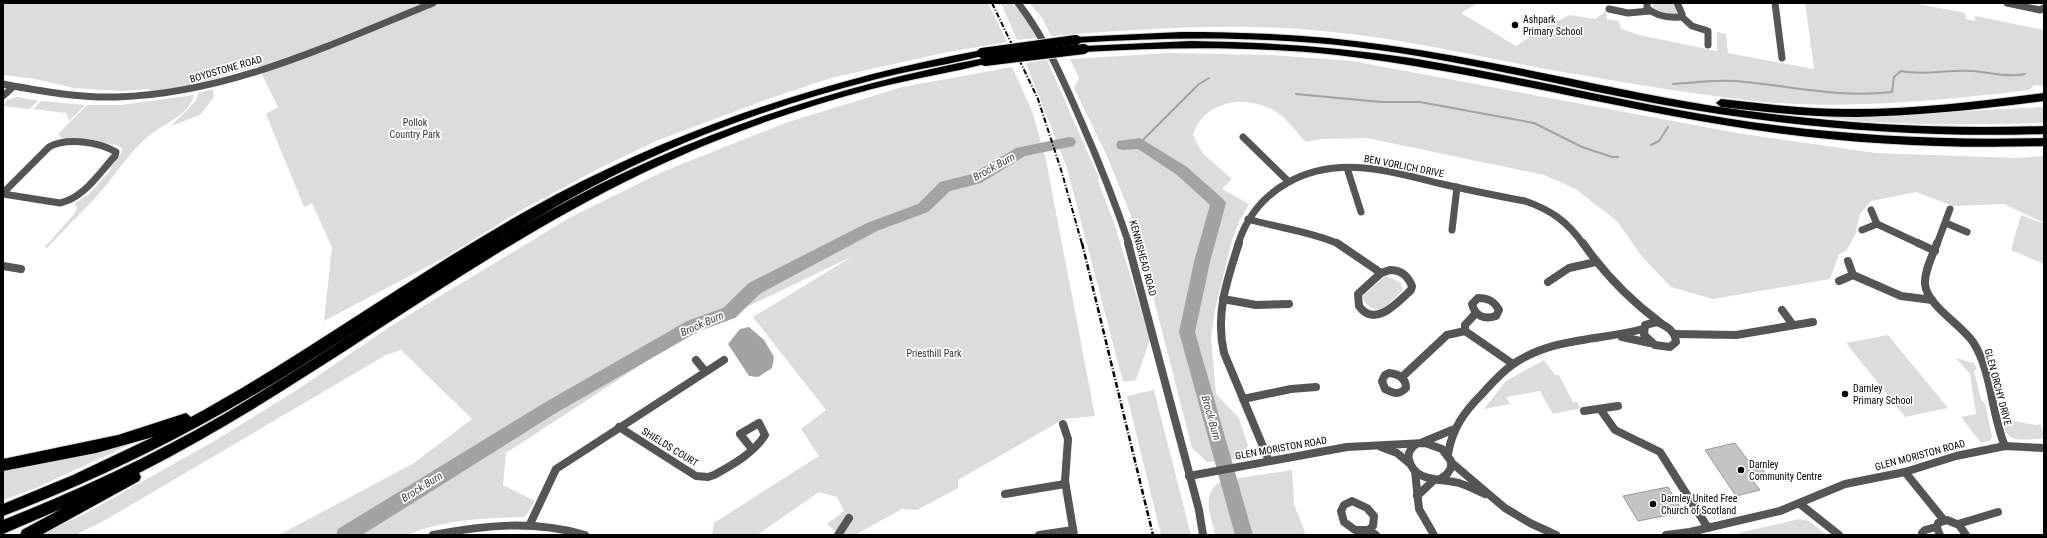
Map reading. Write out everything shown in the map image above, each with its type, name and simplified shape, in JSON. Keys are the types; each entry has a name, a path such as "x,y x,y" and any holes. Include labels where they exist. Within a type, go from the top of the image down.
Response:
{"highway":[{"path":"3,510 128,457 237,398 483,242 562,197 632,162 686,138 795,97 881,73 983,57 1076,40 1191,34 1302,38 1438,56 1606,90 1723,111 1819,124 1924,131 2044,130"},
{"path":"27,535 164,461 507,241 583,198 648,166 732,130 807,104 983,57 1084,49 1209,45 1282,47 1348,53 1448,67 1729,123 1829,136 2044,147"},
{"path":"1606,90 1770,108 1836,112 1929,108 2044,97"},
{"path":"1962,144 2044,142"},
{"path":"3,465 92,449 138,437 237,398"},
{"path":"3,527 46,510 132,470 203,433 253,404"}],"street":[{"name":"BOYDSTONE ROAD","path":"3,85 43,93 93,98 130,98 198,88 260,71 433,3"},
{"name":"KENNISHEAD ROAD","path":"1018,3 1035,25 1056,63 1114,198 1131,252 1199,510 1203,535"},
{"path":"1646,3 1647,8 1650,11"},
{"path":"1678,3 1681,16 1692,26 1708,31 1708,45"},
{"path":"1775,3 1782,58"},
{"path":"2006,3 2040,10 2044,8"},
{"path":"1609,9 1628,13 1650,11 1671,17 1681,16"},
{"path":"3,96 13,87"},
{"path":"1243,137 1288,181"},
{"path":"63,141 111,148 116,152 115,156 73,200 60,203 3,194 49,147 63,141"},
{"path":"1347,168 1361,212"},
{"name":"BEN VORLICH DRIVE","path":"1269,461 1220,343 1219,320 1223,299 1242,232 1248,219 1263,198 1288,181 1315,172 1347,168 1379,170 1524,201 1549,211 1571,226 1596,262 1640,309 1662,324"},
{"path":"1452,230 1457,187"},
{"name":"GLEN ORCHY DRIVE","path":"1950,209 1946,223 1934,251 1925,283 1932,300 1970,336 1977,348 1992,411 1999,435 2005,446"},
{"path":"1871,210 1877,224 1934,251"},
{"path":"1248,219 1274,227 1310,233 1328,239 1339,244 1381,273"},
{"path":"1946,223 1966,232"},
{"path":"1862,230 1877,224"},
{"path":"1848,261 1853,275 1898,296 1914,300 1932,300"},
{"path":"1548,282 1569,268 1596,262"},
{"path":"3,266 21,269"},
{"path":"1390,269 1400,271 1409,278 1412,286 1411,290 1386,312 1371,315 1362,310 1357,299 1358,294 1381,273 1390,269"},
{"path":"1839,281 1853,275"},
{"path":"1223,299 1256,305 1289,304"},
{"name":"BEN VORLICH DRIVE","path":"1640,309 1644,327"},
{"path":"1782,310 1794,326"},
{"path":"1465,331 1465,325 1476,313"},
{"path":"1430,534 1419,509 1409,452 1419,443 1452,430 1471,406 1498,377 1513,364 1543,350 1577,340 1617,336 1644,327 1652,322 1662,324 1674,334 1676,342 1670,347 1660,348 1650,343 1617,336"},
{"path":"1674,334 1736,335 1813,322"},
{"path":"1644,327 1644,336 1650,343"},
{"path":"1402,377 1447,335 1465,331 1480,342 1492,347 1513,364"},
{"path":"696,360 705,371"},
{"name":"SHIELDS COURT","path":"530,524 556,469 724,360"},
{"path":"1243,399 1291,389 1316,387"},
{"path":"1584,412 1618,406"},
{"path":"1600,409 1614,429 1621,434 1654,447 1660,452 1708,528"},
{"path":"1039,535 1074,533 1065,484 1065,461 1068,440 1063,424"},
{"name":"SHIELDS COURT","path":"619,427 696,476 708,477 721,471 752,449"},
{"path":"1416,496 1437,480 1446,476 1451,470 1450,459 1452,430"},
{"name":"GLEN MORISTON ROAD","path":"1189,476 1347,447 1419,443 1437,445 1489,496 1526,522 1545,533 1556,535"},
{"name":"GLEN MORISTON ROAD","path":"1378,446 1397,453 1423,478 1466,486 1489,496"},
{"name":"GLEN MORISTON ROAD","path":"1666,535 1708,528 1780,511 1800,504 1845,484 1905,472 1944,459 2005,446 2029,446 2044,448"},
{"path":"1905,472 1942,519 1950,520 1958,524 1966,535"},
{"path":"1005,494 1065,484"},
{"path":"1800,504 1839,535"},
{"path":"1958,524 1998,512"},
{"path":"838,535 849,518"},
{"path":"1923,535 1922,533 1925,530 1938,531 1937,524 1942,519"},
{"path":"433,535 530,524 566,528 585,535"}],"green space":[{"name":"Pollok Country Park","path":"3,3 988,3 1007,42 943,53 831,78 768,99 656,141 596,170 518,212 442,259 324,321 332,247 312,203 304,207 266,114 278,107 258,66 206,81 197,86 151,91 150,89 122,91 74,88 35,79 3,75"},
{"path":"1001,3 1013,4 1027,20 1037,38 1017,40"},
{"path":"1029,3 1478,3 1461,13 1516,46 1545,27 1570,15 1595,19 1606,11 1607,19 1619,21 1621,29 1643,36 1717,51 1717,32 1726,34 1728,53 1814,69 1805,3 1914,3 1965,13 1966,19 1975,21 1975,16 2044,30 2044,86 2034,85 2029,90 1926,101 1821,105 1787,104 1679,91 1557,71 1382,38 1323,31 1289,28 1221,27 1153,29 1051,36 1043,19"},
{"path":"1653,3 1672,3 1678,14 1658,12 1653,8"},
{"path":"1170,53 1271,55 1352,61 1737,133 1876,153 2016,158 2044,156 2044,223 2004,204 1953,206 1916,192 1871,201 1860,214 1855,235 1846,251 1839,254 1830,279 1713,299 1671,287 1643,258 1617,221 1574,188 1544,175 1367,138 1320,139 1306,142 1278,113 1254,103 1229,103 1217,107 1207,114 1199,123 1193,135 1203,154 1232,179 1222,189 1249,204 1239,222 1232,240 1215,310 1211,338 1216,394 1239,418 1248,446 1237,459 1207,462 1192,448 1135,226 1107,156 1074,88 1079,78 1070,59"},
{"path":"1047,60 1099,178 1098,181 1114,223 1150,339 1136,380 1123,382 1067,168 1026,63"},
{"name":"Priesthill Park","path":"1012,67 1032,111 1046,160 1095,416 1064,419 958,480 958,488 917,510 902,509 855,535 839,535 827,524 844,511 837,497 819,492 757,535 712,535 714,523 819,456 801,429 826,410 753,317 853,256 682,338 506,453 503,485 535,501 525,517 465,520 435,526 407,535 279,535 414,463 472,419 401,350 386,355 102,522 75,535 41,535 90,511 216,440 300,388 394,324 569,218 662,172 785,123 902,87"},
{"path":"213,90 214,97 200,115 171,126 195,102 199,93"},
{"path":"194,95 187,108 182,113 150,135 135,149 90,204 47,248 45,247 75,213 77,209 75,203 88,195 109,172 110,168 122,152 122,148 117,145 61,138 58,134 87,105 121,105"},
{"path":"16,97 38,101 29,109 3,106 7,100"},
{"path":"41,101 85,105 69,121 66,113 33,109"},
{"path":"2044,107 2043,123 1898,123 1869,122 1812,116 1847,117"},
{"path":"2021,215 2044,224 2044,264 2011,250"},
{"path":"1385,276 1400,282 1403,290 1382,310 1370,307 1364,301 1364,295"},
{"path":"1888,335 1948,408 1905,417 1846,343"},
{"path":"1956,358 1974,363 1977,369 1974,371 1981,399 1985,404 1992,436 1990,441 1981,443 1961,417 1976,414 1970,374"},
{"path":"1544,360 1555,375 1559,375 1573,402 1577,402 1581,408 1553,414 1540,391 1506,397 1510,404 1484,409 1506,381"},
{"path":"1154,390 1191,535 1161,535 1127,396"},
{"path":"2002,419 2036,425 2041,424 2044,436 2042,439 2015,439 2007,433"},
{"path":"131,444 36,488 3,500 3,471"},
{"path":"1292,470 1294,504 1306,535 1215,535 1209,499 1215,486 1221,481"},
{"path":"1799,519 1809,521 1827,535 1741,535 1739,533"}],"shaded area":[{"path":"749,327 764,340 774,357 772,368 758,377 749,376 728,344 740,329"}],"building":[{"name":"Darnley Community Centre","path":"1735,443 1752,466 1759,465 1766,474 1751,478 1760,490 1736,496 1705,450"},
{"name":"Darnley United Free Church of Scotland","path":"1668,487 1683,512 1638,521 1623,496"}],"waterway":[{"path":"1673,84 1710,81 1737,81 1855,94 1892,92 1894,77 1901,71 1919,73 1964,71 2006,75 2025,74"},
{"path":"1140,143 1199,84 1209,78"},
{"path":"1296,94 1381,102 1420,102 1534,123 1582,147 1612,157 1618,157"},
{"path":"1651,145 1659,141 1668,127"},
{"name":"Brock Burn","path":"345,535 550,408 693,326 729,313 755,288 872,227 923,208 945,186 976,179 1021,152 1069,142"},
{"name":"Brock Burn","path":"1123,145 1140,143 1182,171 1218,203 1202,262 1187,332 1244,535"}],"railway":[{"path":"992,3 1038,99 1062,173 1082,244"},
{"path":"1082,243 1153,535"}],"place":[{"name":"Ashpark Primary School","path":"1515,25"},
{"name":"Darnley Primary School","path":"1845,394"},
{"name":"Darnley Community Centre","path":"1741,470"},
{"name":"Darnley United Free Church of Scotland","path":"1653,504"}]}
